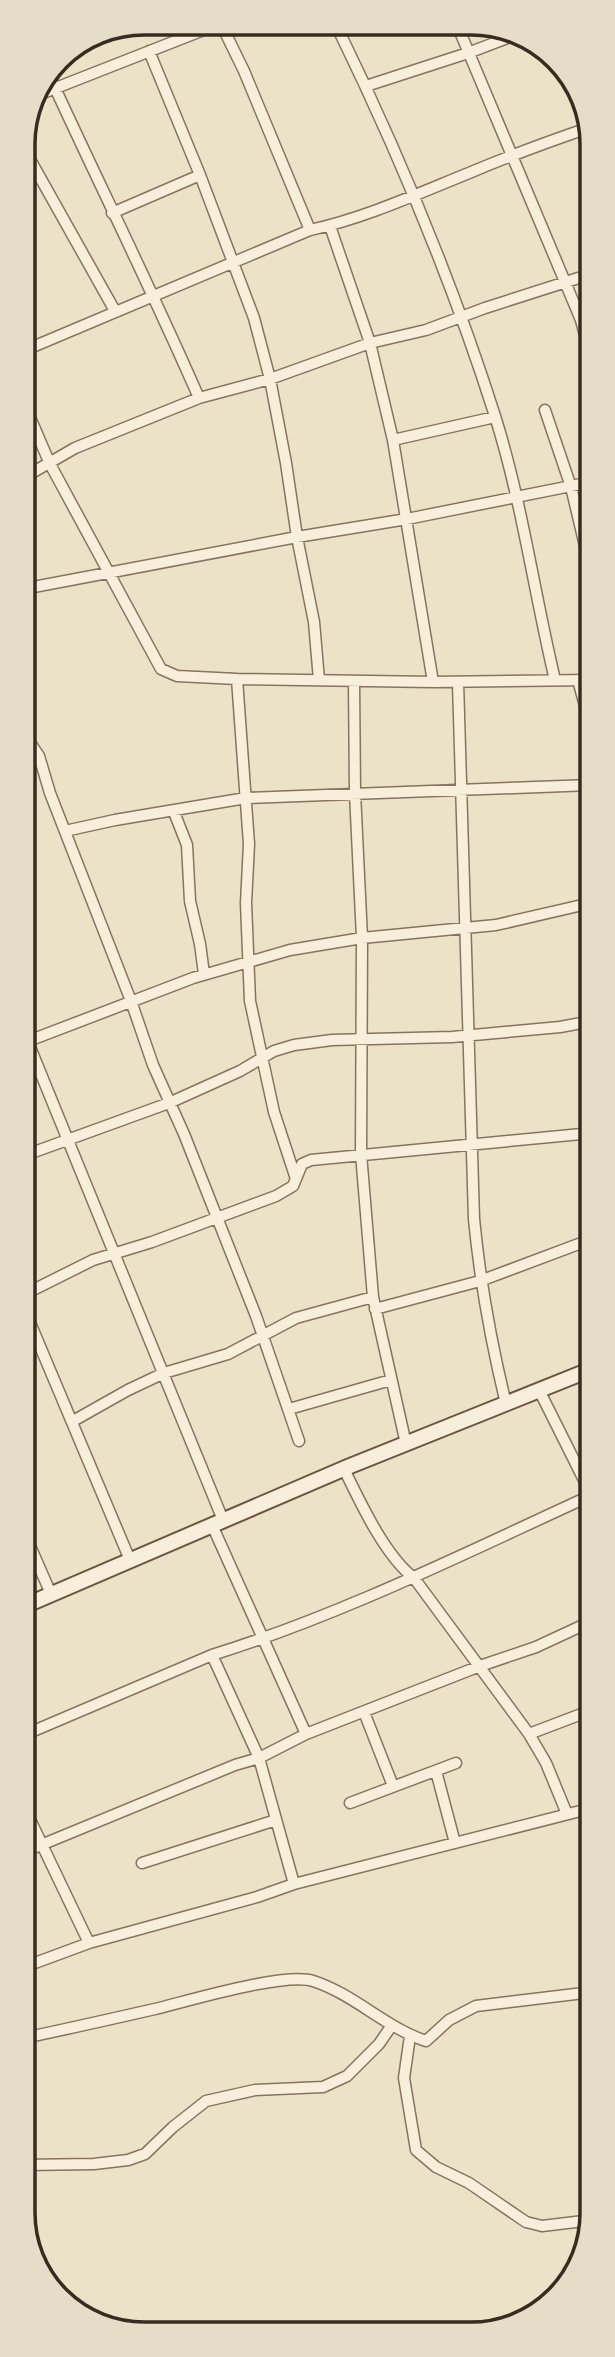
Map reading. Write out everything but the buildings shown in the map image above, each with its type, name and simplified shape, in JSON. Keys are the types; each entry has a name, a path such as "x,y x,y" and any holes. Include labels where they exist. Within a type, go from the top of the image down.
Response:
{"main road":[{"path":"35,1601 344,1469 580,1374"}],"street":[{"path":"49,90 191,35"},
{"path":"226,35 310,230"},
{"path":"341,35 413,196 461,317 495,417 516,497 555,680"},
{"path":"461,35 580,318"},
{"path":"366,86 503,40"},
{"path":"149,51 200,174 254,318 270,379 286,463 314,622 319,680"},
{"path":"53,83 200,398"},
{"path":"35,346 310,230 330,226 413,196 579,131"},
{"path":"35,168 115,311"},
{"path":"112,213 200,174"},
{"path":"330,226 370,343 393,440 433,682"},
{"path":"35,472 75,448 200,398 270,379 370,343 426,330 580,277"},
{"path":"545,410 571,487 580,524"},
{"path":"393,440 495,417"},
{"path":"35,429 50,464 161,669 177,676 237,679 433,682 578,680 580,687"},
{"path":"35,587 580,485"},
{"path":"237,679 249,844 246,903 250,1001 274,1112 296,1180"},
{"path":"354,681 355,793 362,938 361,1154 373,1297 405,1444"},
{"path":"458,682 474,1219 492,1348 506,1404"},
{"path":"35,750 169,1103 264,1337 299,1441"},
{"path":"65,831 246,798 580,785"},
{"path":"174,812 187,845 190,901 204,974"},
{"path":"35,1039 204,974 290,950 362,938 496,925 580,906"},
{"path":"35,1151 169,1103 240,1071 274,1051 294,1045 332,1040 467,1035 580,1023"},
{"path":"35,1065 116,1253 164,1373 218,1523 264,1639 306,1734"},
{"path":"35,1288 61,1274 250,1207 287,1190 293,1186 302,1164 311,1160 580,1134"},
{"path":"375,1309 481,1282 580,1244"},
{"path":"73,1421 164,1373 228,1354 296,1318 373,1297"},
{"path":"35,1334 130,1560"},
{"path":"289,1409 391,1380"},
{"path":"539,1390 580,1472"},
{"path":"344,1469 400,1567 414,1578 529,1734 546,1763 567,1814"},
{"path":"35,1729 212,1655 264,1639 414,1578 580,1502"},
{"path":"35,1557 51,1594"},
{"path":"35,1848 235,1765 259,1758 306,1734 536,1647 580,1627"},
{"path":"212,1655 259,1758 294,1884"},
{"path":"364,1712 393,1786"},
{"path":"529,1734 580,1715"},
{"path":"350,1803 456,1763"},
{"path":"436,1771 455,1843"},
{"path":"35,1963 89,1943 257,1897 294,1884 580,1811"},
{"path":"142,1863 276,1820"},
{"path":"35,1831 89,1943"},
{"path":"35,2036 251,1986 300,1979 313,1981 348,1998 410,2036 426,2041 449,2020 476,2006 580,1993"},
{"path":"35,2165 94,2164 128,2160 145,2154 206,2101 255,2090 323,2087 347,2076 379,2044 392,2025"},
{"path":"410,2036 404,2078 416,2150 436,2167 469,2183 526,2222 542,2226 580,2221"}]}
